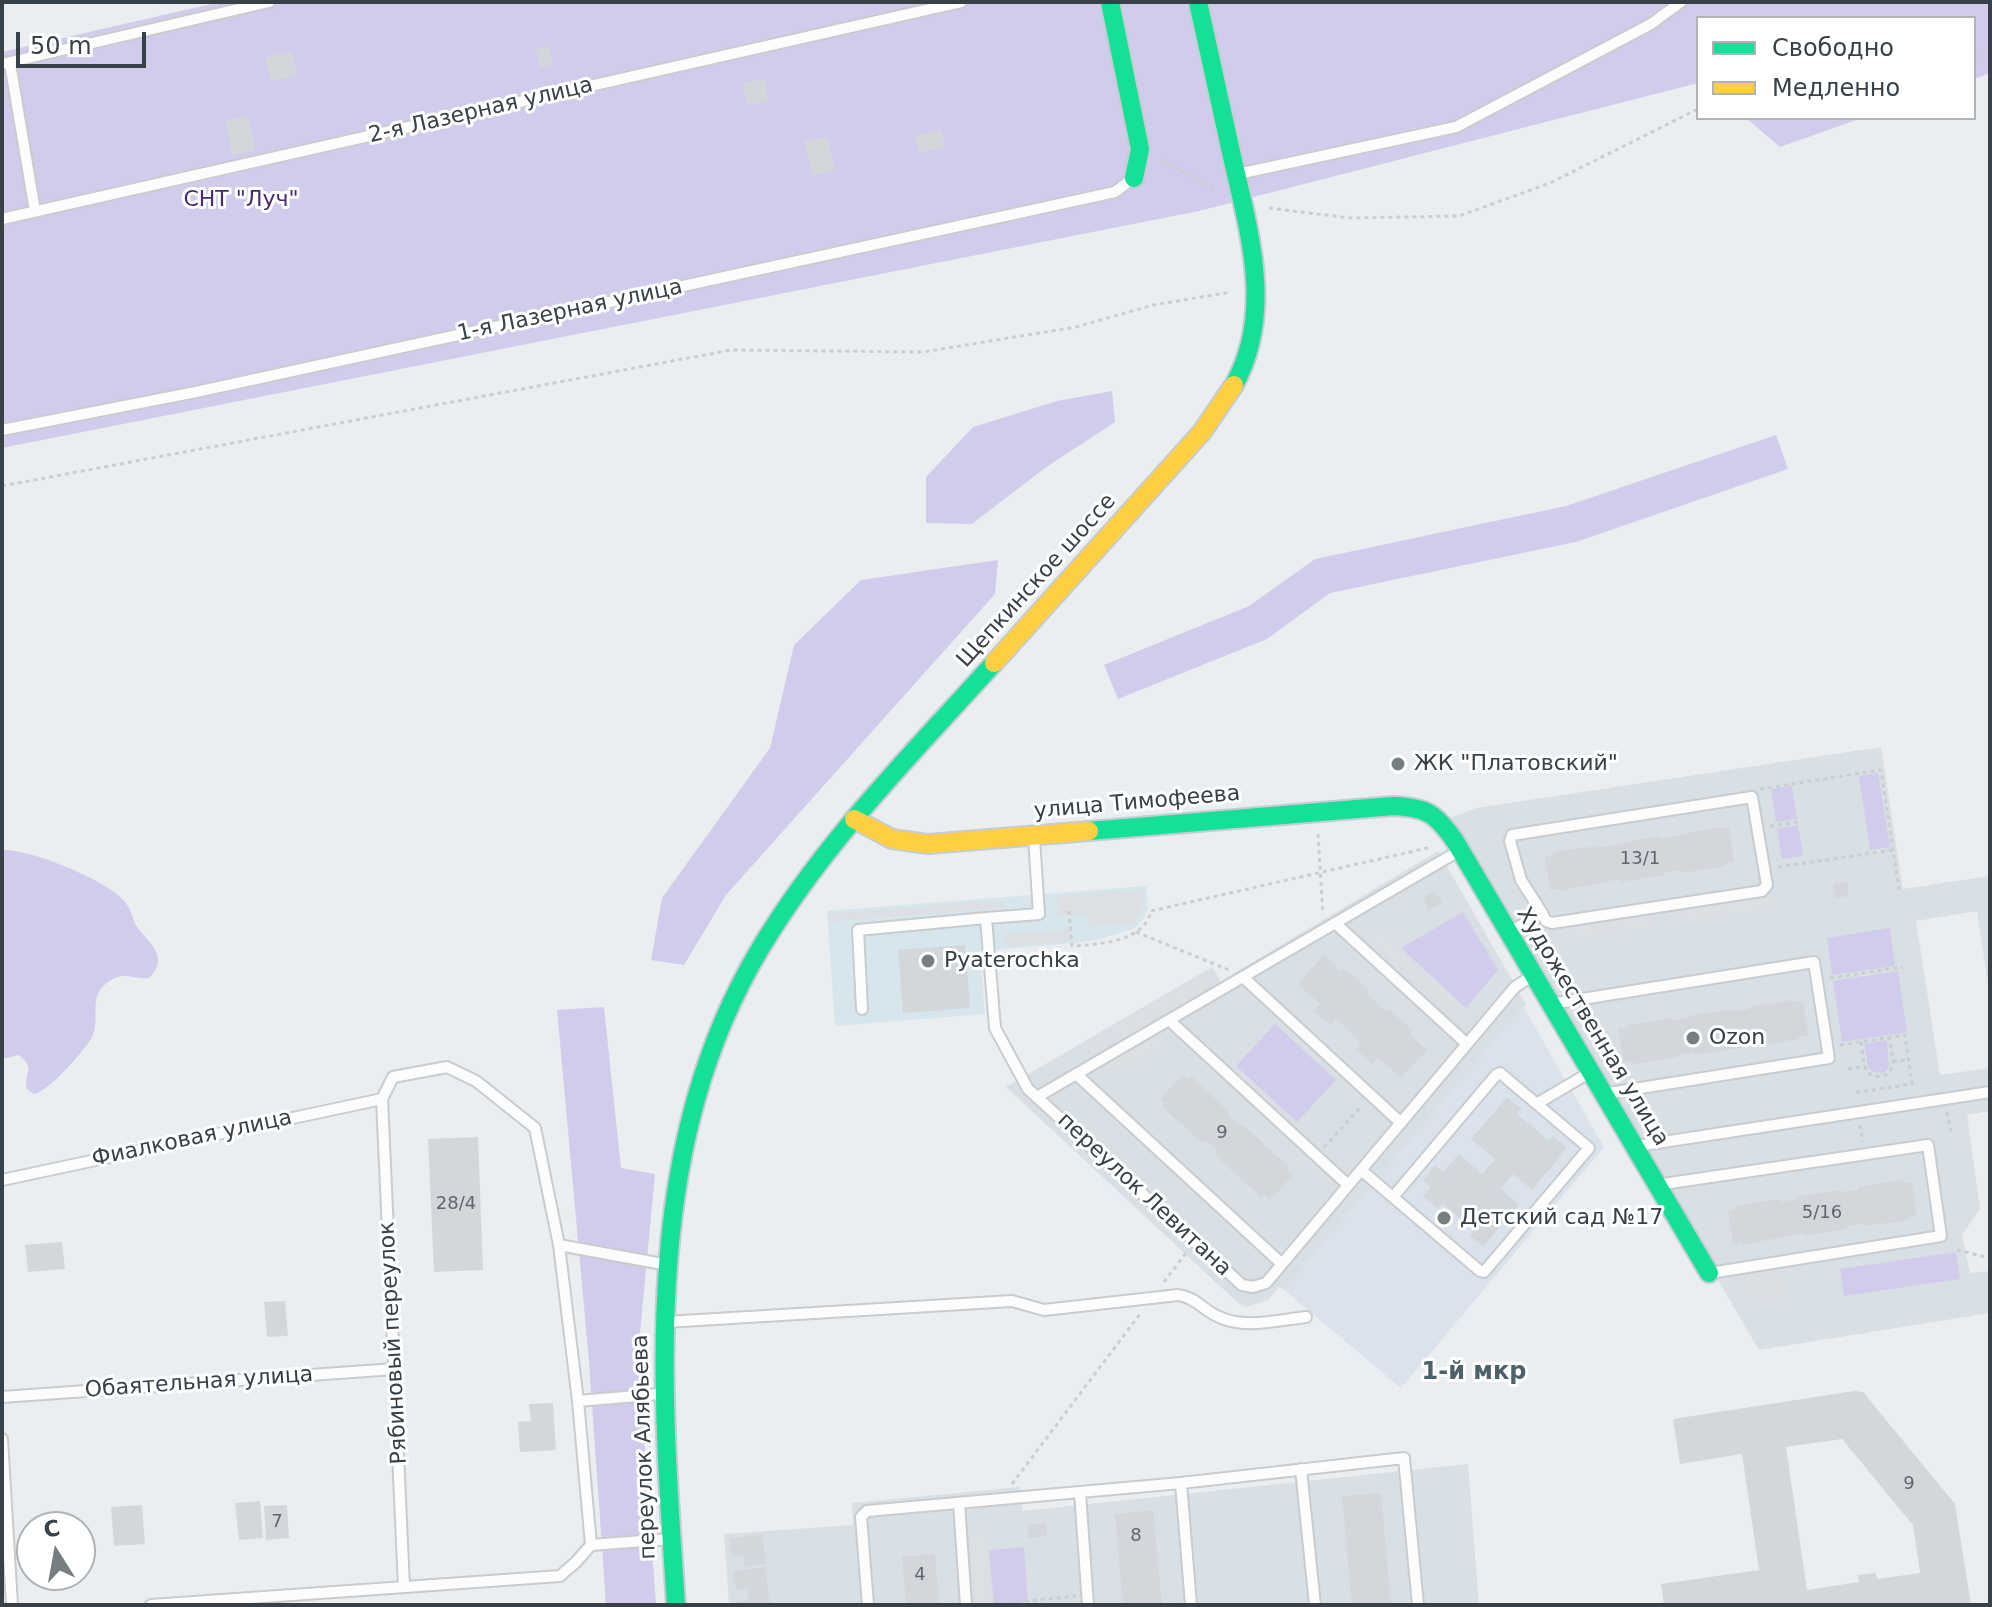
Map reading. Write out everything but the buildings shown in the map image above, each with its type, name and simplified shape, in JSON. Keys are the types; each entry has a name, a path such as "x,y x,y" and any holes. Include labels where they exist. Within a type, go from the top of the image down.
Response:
{"main road":[{"path":"1110,2 1140,149 1134,178"},
{"name":"Щепкинское шоссе","path":"684,1144 699,1084 738,987 811,871 854,819 1202,432 1236,382 1246,360 1256,314 1255,289 1243,205 1198,2"},
{"name":"улица Тимофеева","path":"854,819 880,834 907,843 928,844 1393,806 1428,809"},
{"name":"Художественная улица","path":"1428,809 1438,816 1458,846 1709,1273"},
{"name":"переулок Алябьева","path":"676,1605 663,1394 664,1323 667,1265 684,1144"}],"lane":[{"path":"35,211 6,64 269,2"},
{"name":"2-я Лазерная улица","path":"2,219 961,2"},
{"path":"1236,175 1456,127 1651,24 1681,2"},
{"name":"1-я Лазерная улица","path":"2,430 196,392 1115,192 1134,178"},
{"path":"1752,797 1767,885 1762,891 1552,923 1546,921 1521,880 1510,841 1512,835 1752,797"},
{"path":"862,1009 858,930 1039,914 1033,835"},
{"path":"1033,1093 1076,1074 1324,930 1458,846"},
{"path":"1509,933 1542,913"},
{"name":"переулок Левитана","path":"986,918 996,1033 1033,1093 1242,1285 1253,1287 1266,1283 1282,1264"},
{"path":"1335,923 1467,1044"},
{"path":"1551,1004 1814,962 1829,1058 1604,1094"},
{"path":"1076,1074 1282,1264 1515,987 1533,975"},
{"path":"1243,977 1401,1123"},
{"path":"1169,1020 1348,1185"},
{"path":"382,1099 393,1077 447,1067 476,1081 535,1128 559,1245 591,1545"},
{"path":"1538,1103 1591,1072"},
{"path":"1361,1170 1480,1271 1489,1269 1589,1151 1588,1145 1504,1075 1496,1075 1393,1197"},
{"path":"1635,1146 1990,1092"},
{"name":"Фиалковая улица","path":"2,1180 382,1099"},
{"name":"Рябиновый переулок","path":"382,1099 404,1587"},
{"path":"1657,1185 1928,1145 1941,1236 1709,1273"},
{"path":"559,1245 667,1265"},
{"path":"664,1323 1012,1301 1044,1310 1188,1296 1214,1315 1233,1323 1306,1317"},
{"name":"Обаятельная улица","path":"2,1397 395,1369"},
{"path":"578,1401 663,1394"},
{"path":"2,1439 12,1605"},
{"path":"868,1605 863,1513 1404,1458 1418,1605"},
{"path":"1301,1469 1315,1605"},
{"path":"1181,1483 1191,1605"},
{"path":"1080,1492 1088,1600"},
{"path":"959,1503 966,1605"},
{"path":"151,1605 560,1576 591,1545 672,1539"}],"path":[{"path":"1140,149 1243,205 1350,218 1459,216 1550,183 1696,110"},
{"path":"2,486 731,350 923,352 1076,327 1153,305 1255,289"},
{"path":"1752,797 1761,788 1881,770 1899,890"},
{"path":"1316,812 1324,930"},
{"path":"1758,828 1798,822"},
{"path":"1069,911 1072,946 1112,942 1135,931 1150,918 1151,911 1458,846"},
{"path":"1776,867 1893,850"},
{"path":"1135,931 1243,977"},
{"path":"1818,980 1903,967"},
{"path":"1828,1047 1905,1035 1912,1084 1852,1093"},
{"path":"1861,1042 1865,1066 1871,1075 1881,1076 1889,1072 1893,1062 1889,1037"},
{"path":"1893,1062 1909,1059"},
{"path":"1848,1069 1865,1066"},
{"path":"1316,1156 1372,1096"},
{"path":"1947,1111 1951,1132"},
{"path":"1860,1124 1863,1145"},
{"path":"1000,1500 1195,1242"},
{"path":"1957,1250 1990,1258"},
{"path":"985,1605 1088,1600"}],"shaded area":[{"path":"1881,747 1903,889 1990,876 1990,997 1977,911 1916,921 1940,1075 1990,1068 1990,1111 1967,1115 1980,1209 1962,1235 1970,1273 1990,1271 1990,1313 1759,1350 1448,819 1476,808"},
{"path":"1438,851 1526,1004 1284,1290 1279,1287 1268,1300 1246,1307 1006,1087 1212,967 1221,981"},
{"path":"1146,886 1148,909 1133,929 1075,943 980,951 985,1014 835,1026 827,911"},
{"path":"1143,889 1144,902 1136,923 1089,927 1087,914 1058,916 1057,896"},
{"path":"1777,896 1779,908 1686,922 1684,911"},
{"path":"1002,900 1003,908 829,922 828,914"},
{"path":"1651,915 1653,927 1576,939 1575,927"},
{"path":"1375,927 1459,1004 1450,1014 1366,936"},
{"path":"1069,929 1070,942 1005,947 1004,934"},
{"path":"1209,972 1215,983 1092,1054 1086,1043"},
{"name":"Детский сад №17","path":"1523,1006 1604,1147 1401,1388 1284,1290"},
{"path":"1160,1033 1167,1045 1109,1078 1103,1066"},
{"path":"1783,1265 1788,1299 1751,1304 1732,1273"},
{"path":"1468,1464 1479,1605 729,1605 724,1534 853,1525 852,1503 1020,1487 1023,1511"},
{"path":"986,1532 991,1605 976,1605 970,1533"}],"green space":[{"name":"СНТ \"Луч\"","path":"220,2 1990,2 1990,73 1976,78 1976,16 1696,16 1696,84 1199,211 2,448 2,52"},
{"path":"1748,120 1856,120 1780,147"},
{"path":"1112,391 1115,422 1045,468 972,524 926,523 926,477 973,427 1057,401"},
{"path":"1776,435 1788,469 1576,542 1330,593 1267,639 1118,699 1104,665 1249,606 1315,559 1566,506"},
{"path":"998,560 995,594 726,895 684,965 651,960 662,898 770,748 794,645 861,580"},
{"path":"1878,773 1890,847 1870,850 1859,776"},
{"path":"1792,786 1797,819 1776,822 1771,789"},
{"path":"1798,825 1803,856 1782,859 1777,829"},
{"path":"2,850 49,860 87,876 117,894 128,906 158,958 158,965 149,978 122,976 104,985 96,999 91,1039 56,1079 34,1094 27,1089 28,1068 24,1060 19,1055 2,1059"},
{"path":"1463,912 1498,970 1466,1008 1401,948"},
{"path":"1890,928 1895,966 1832,975 1827,938"},
{"path":"1898,971 1907,1032 1842,1042 1833,981"},
{"path":"604,1007 621,1168 655,1174 638,1355 656,1605 606,1605 589,1362 557,1010"},
{"path":"1275,1024 1336,1080 1297,1122 1236,1066"},
{"path":"1887,1040 1889,1067 1884,1073 1873,1072 1868,1067 1864,1044"},
{"path":"1956,1252 1960,1279 1844,1296 1840,1269"},
{"path":"1024,1547 1028,1602 994,1605 989,1550"}],"traffic: fast":[{"path":"1110,2 1140,149 1134,178"},
{"path":"1198,2 1244,210 1254,270 1256,299 1253,328 1246,357 1234,385"},
{"path":"676,1605 666,1437 668,1268 677,1185 695,1104 722,1025 760,949 785,910 870,800 994,663"},
{"path":"1089,831 1393,806 1423,810 1436,818 1455,841 1709,1273"}],"traffic: slow":[{"path":"994,663 1202,432 1234,385"},
{"path":"854,819 892,839 928,844 1089,831"}],"place":[{"name":"ЖК \"Платовский\"","path":"1398,764"},
{"name":"Pyaterochka","path":"928,961"},
{"name":"Ozon","path":"1693,1038"},
{"name":"Детский сад №17","path":"1444,1218"}],"district":[{"name":"1-й мкр","path":"1474,1373"}]}
